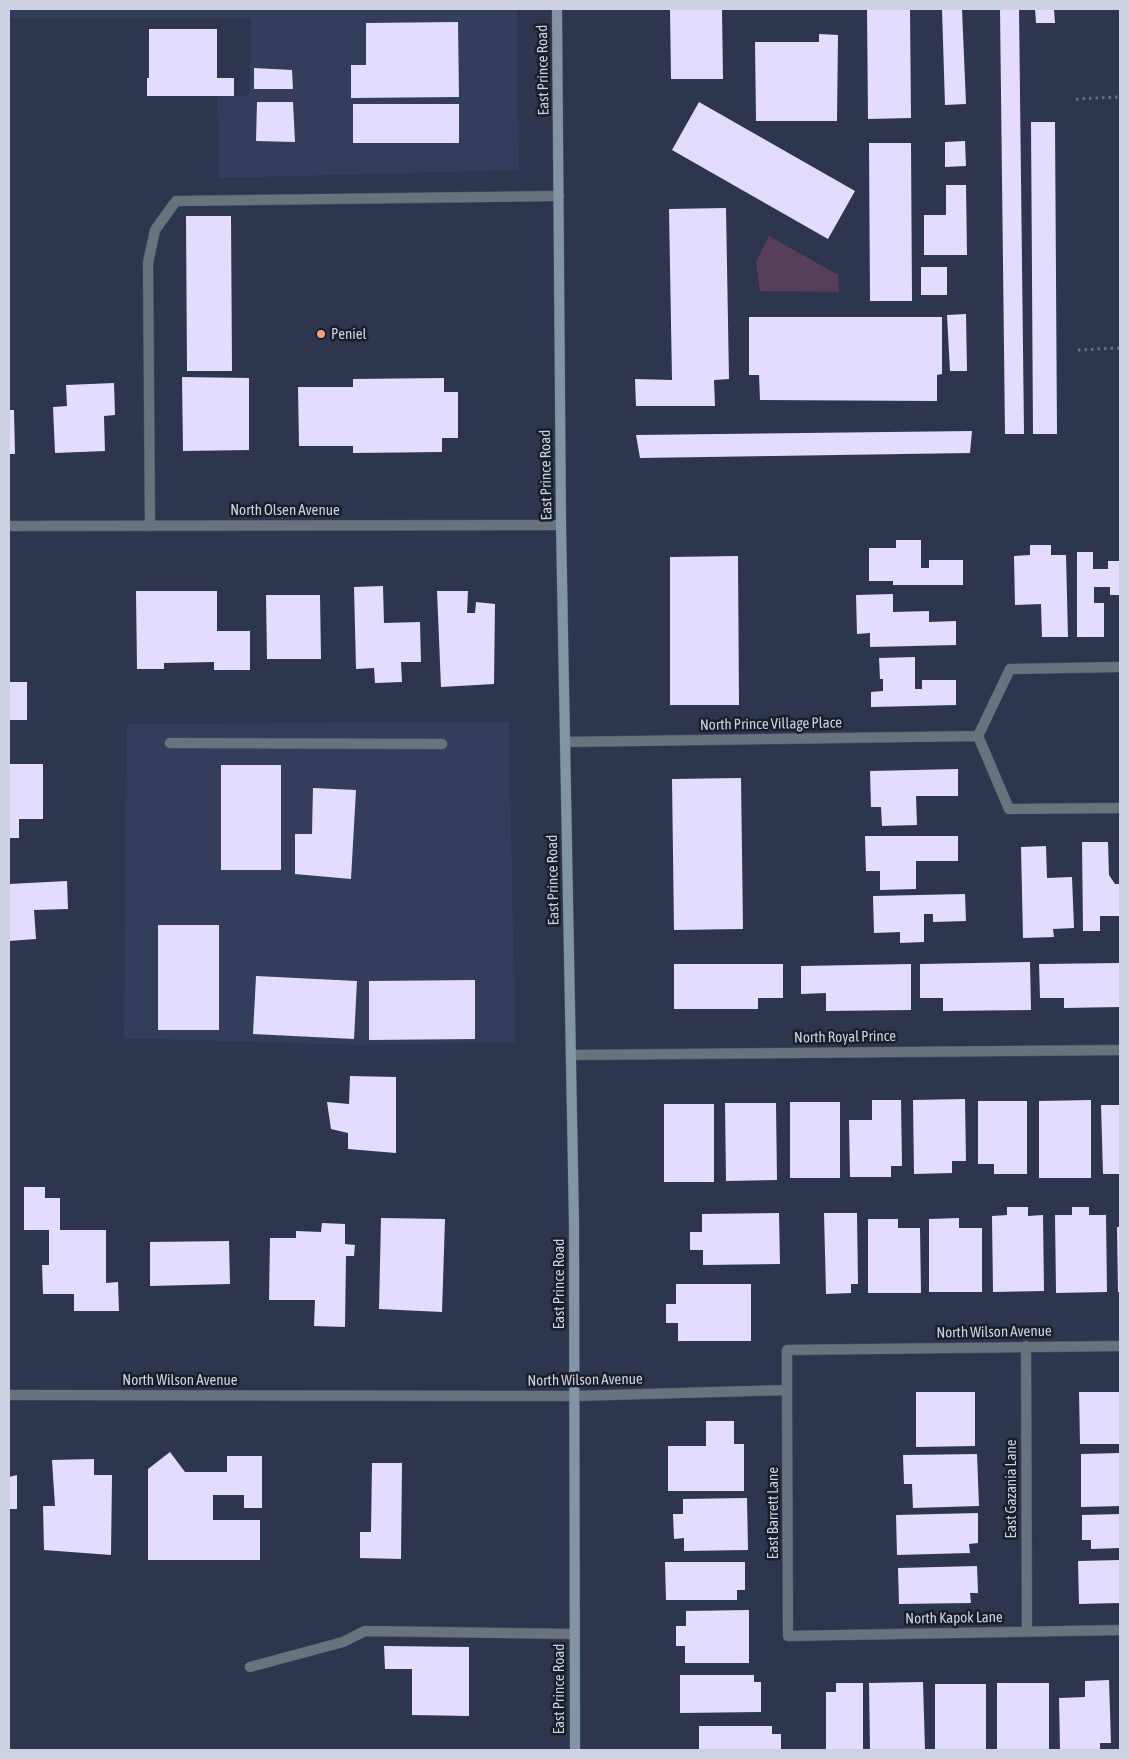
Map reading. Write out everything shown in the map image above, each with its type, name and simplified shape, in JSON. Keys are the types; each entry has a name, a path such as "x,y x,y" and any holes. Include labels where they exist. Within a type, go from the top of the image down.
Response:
{"main road":[{"name":"East Prince Road","path":"558,9 562,525 574,1223 575,1750"}],"street":[{"path":"150,526 148,264 155,230 176,201 559,196"},
{"name":"North Olsen Avenue","path":"9,526 562,525"},
{"path":"1120,667 1010,669 978,736 1009,808 1120,808"},
{"name":"North Prince Village Place","path":"565,742 978,736"},
{"path":"170,743 442,744"},
{"name":"North Royal Prince","path":"571,1055 1120,1050"},
{"name":"East Gazania Lane","path":"1026,1346 1027,1632"},
{"name":"North Wilson Avenue","path":"9,1395 574,1396 787,1390 787,1350 1120,1346"},
{"name":"East Barrett Lane","path":"787,1390 788,1636"},
{"name":"North Kapok Lane","path":"788,1636 1120,1630"},
{"path":"250,1668 343,1642 365,1631 574,1634"}],"path":[{"path":"1076,99 1120,97"},
{"path":"1078,350 1120,348"}],"shaded area":[{"path":"9,9 517,9 519,170 219,178 217,96 249,96 251,18 9,18"},
{"path":"769,236 838,275 839,292 760,291 756,262"},
{"path":"509,722 515,1042 359,1045 124,1038 127,724"}],"building":[{"path":"670,9 722,9 723,79 671,79"},
{"path":"867,9 910,9 911,118 868,119"},
{"path":"942,9 962,9 966,104 945,105"},
{"path":"1000,9 1019,9 1024,434 1005,434"},
{"path":"1035,9 1054,9 1055,23 1036,23"},
{"path":"458,22 459,97 351,98 351,65 366,65 366,23"},
{"path":"149,29 217,29 217,78 234,78 234,96 147,96"},
{"path":"819,34 838,35 837,121 756,121 755,42 819,42"},
{"path":"254,68 292,70 293,89 254,89"},
{"path":"257,102 293,102 295,142 256,141"},
{"path":"699,102 855,191 828,239 672,150"},
{"path":"353,104 459,104 459,143 353,143"},
{"path":"1031,122 1055,122 1057,434 1033,434"},
{"path":"965,141 966,166 945,167 945,142"},
{"path":"869,143 911,143 912,301 870,301"},
{"path":"946,185 966,185 967,255 924,255 924,215 946,215"},
{"path":"726,208 729,379 714,380 715,406 636,406 635,379 672,380 669,209"},
{"path":"186,216 231,216 232,371 187,371"},
{"path":"921,267 947,267 947,295 921,295"},
{"path":"966,314 967,371 950,371 947,315"},
{"path":"749,317 942,317 942,374 937,375 937,401 760,400 759,375 749,375"},
{"path":"182,377 249,378 249,450 183,451"},
{"path":"444,378 444,392 458,392 458,438 442,438 442,452 353,453 353,446 299,446 298,387 353,387 353,379"},
{"path":"114,383 115,415 104,416 105,451 55,453 53,407 67,406 66,385"},
{"path":"9,410 14,410 15,454 9,454"},
{"path":"972,431 970,453 640,458 636,435"},
{"path":"896,540 921,540 921,568 929,568 929,560 963,560 963,585 893,585 893,581 869,581 869,548 896,548"},
{"path":"1030,545 1051,545 1051,555 1066,555 1068,637 1042,637 1041,604 1015,605 1014,556 1030,555"},
{"path":"1077,552 1093,552 1093,569 1108,569 1108,561 1120,561 1120,595 1110,595 1110,587 1094,587 1094,603 1104,603 1104,637 1077,637"},
{"path":"738,556 739,705 670,705 670,557"},
{"path":"383,586 384,623 420,622 421,662 401,662 402,682 375,683 374,668 356,669 354,587"},
{"path":"136,591 217,591 217,631 250,631 250,670 214,670 214,662 164,663 164,669 137,669"},
{"path":"437,591 468,591 467,613 475,613 476,602 495,604 494,684 441,687"},
{"path":"893,594 893,612 929,611 929,622 956,621 956,645 870,647 870,633 857,634 856,595"},
{"path":"266,595 320,595 321,659 267,659"},
{"path":"915,657 915,689 922,689 922,680 956,680 956,705 871,707 871,692 883,691 883,679 880,679 879,658"},
{"path":"9,682 27,682 27,720 9,720"},
{"path":"9,764 43,764 43,819 19,819 19,838 9,838"},
{"path":"221,765 281,765 281,870 221,870"},
{"path":"958,769 958,796 916,796 917,825 882,826 881,807 871,807 870,771"},
{"path":"741,778 743,929 674,930 672,779"},
{"path":"313,788 356,790 351,879 295,874 295,834 312,834"},
{"path":"865,836 958,836 958,861 916,861 916,889 880,890 880,871 866,871"},
{"path":"1082,842 1108,842 1109,875 1115,884 1120,884 1120,916 1100,916 1100,931 1083,931"},
{"path":"1046,846 1047,878 1072,877 1074,928 1053,929 1054,937 1023,938 1021,847"},
{"path":"67,881 68,909 34,910 36,939 9,941 9,884"},
{"path":"965,894 966,921 933,922 933,914 924,914 924,942 900,943 900,932 874,933 873,896"},
{"path":"158,925 219,925 219,1030 158,1030"},
{"path":"1030,962 1031,1010 943,1011 943,998 920,998 920,964"},
{"path":"1120,963 1120,1007 1064,1008 1064,998 1040,998 1039,964"},
{"path":"674,964 783,964 783,998 758,998 758,1009 674,1009"},
{"path":"911,964 911,1010 826,1011 826,993 801,994 801,966"},
{"path":"256,976 357,981 354,1039 253,1034"},
{"path":"475,980 475,1039 369,1040 369,981"},
{"path":"350,1076 396,1077 396,1153 348,1149 348,1133 331,1129 327,1102 349,1104"},
{"path":"965,1099 966,1161 952,1161 952,1173 914,1174 913,1100"},
{"path":"872,1100 901,1100 902,1166 891,1166 891,1177 850,1177 849,1120 872,1120"},
{"path":"1091,1100 1091,1178 1039,1178 1039,1101"},
{"path":"978,1101 1027,1101 1027,1174 994,1174 994,1164 978,1164"},
{"path":"790,1102 840,1102 840,1178 790,1178"},
{"path":"725,1103 776,1103 777,1180 726,1181"},
{"path":"664,1104 714,1104 714,1182 664,1182"},
{"path":"1101,1105 1120,1105 1120,1174 1103,1174"},
{"path":"24,1187 45,1187 45,1198 60,1198 60,1230 106,1230 106,1283 118,1282 119,1311 74,1311 74,1294 43,1294 42,1265 49,1265 49,1230 24,1230"},
{"path":"1007,1207 1028,1207 1028,1216 1043,1215 1044,1291 993,1292 992,1216 1007,1215"},
{"path":"1072,1207 1089,1207 1089,1215 1106,1215 1107,1292 1056,1293 1055,1215 1072,1215"},
{"path":"779,1213 780,1264 703,1265 703,1250 690,1250 690,1232 702,1232 702,1214"},
{"path":"824,1213 857,1213 858,1284 851,1284 851,1293 826,1294"},
{"path":"381,1218 445,1219 442,1312 379,1309"},
{"path":"959,1218 959,1228 982,1228 982,1292 929,1292 929,1219"},
{"path":"868,1219 898,1219 898,1228 920,1228 921,1293 868,1293"},
{"path":"322,1223 345,1224 345,1244 355,1245 354,1256 346,1256 345,1327 314,1326 315,1300 269,1300 270,1238 296,1238 296,1231 321,1232"},
{"path":"1117,1227 1120,1227 1120,1292 1118,1292"},
{"path":"229,1241 230,1284 150,1286 150,1242"},
{"path":"676,1284 751,1284 751,1341 678,1341 678,1323 666,1323 666,1304 676,1304"},
{"path":"916,1392 975,1392 975,1446 916,1447"},
{"path":"1079,1392 1120,1392 1120,1444 1080,1444"},
{"path":"706,1421 734,1421 734,1444 744,1444 744,1491 668,1491 668,1446 706,1446"},
{"path":"170,1452 185,1472 227,1472 227,1456 262,1456 262,1508 244,1508 244,1495 213,1495 213,1520 260,1520 260,1560 148,1560 148,1469"},
{"path":"1120,1453 1120,1506 1081,1507 1081,1454"},
{"path":"977,1454 979,1506 913,1508 912,1484 904,1484 903,1455"},
{"path":"94,1459 94,1475 112,1475 111,1555 44,1550 43,1506 55,1506 52,1460"},
{"path":"372,1463 402,1463 401,1559 360,1558 360,1532 371,1532"},
{"path":"17,1475 17,1509 9,1509 9,1477"},
{"path":"747,1498 748,1550 684,1551 684,1538 674,1539 673,1514 683,1514 683,1499"},
{"path":"978,1513 978,1543 969,1544 970,1553 897,1555 896,1515"},
{"path":"1120,1514 1120,1548 1091,1549 1091,1540 1082,1540 1082,1515"},
{"path":"1120,1560 1120,1603 1079,1604 1078,1561"},
{"path":"665,1562 745,1562 745,1590 737,1590 737,1600 666,1600"},
{"path":"977,1566 978,1593 970,1593 971,1603 899,1604 898,1568"},
{"path":"749,1610 749,1663 685,1663 685,1646 676,1646 676,1626 686,1626 686,1611"},
{"path":"384,1646 469,1647 469,1716 412,1715 412,1669 385,1669"},
{"path":"680,1675 754,1675 754,1682 761,1682 761,1712 680,1713"},
{"path":"1109,1680 1111,1743 1100,1743 1100,1750 1060,1750 1059,1698 1085,1697 1085,1681"},
{"path":"923,1682 925,1750 870,1750 869,1683"},
{"path":"836,1683 863,1683 863,1750 826,1750 826,1692 836,1692"},
{"path":"997,1683 1049,1683 1049,1750 997,1750"},
{"path":"935,1684 986,1684 986,1750 935,1750"},
{"path":"699,1726 772,1726 772,1734 781,1734 781,1750 699,1750"}],"place":[{"name":"Peniel","path":"321,334"}]}
